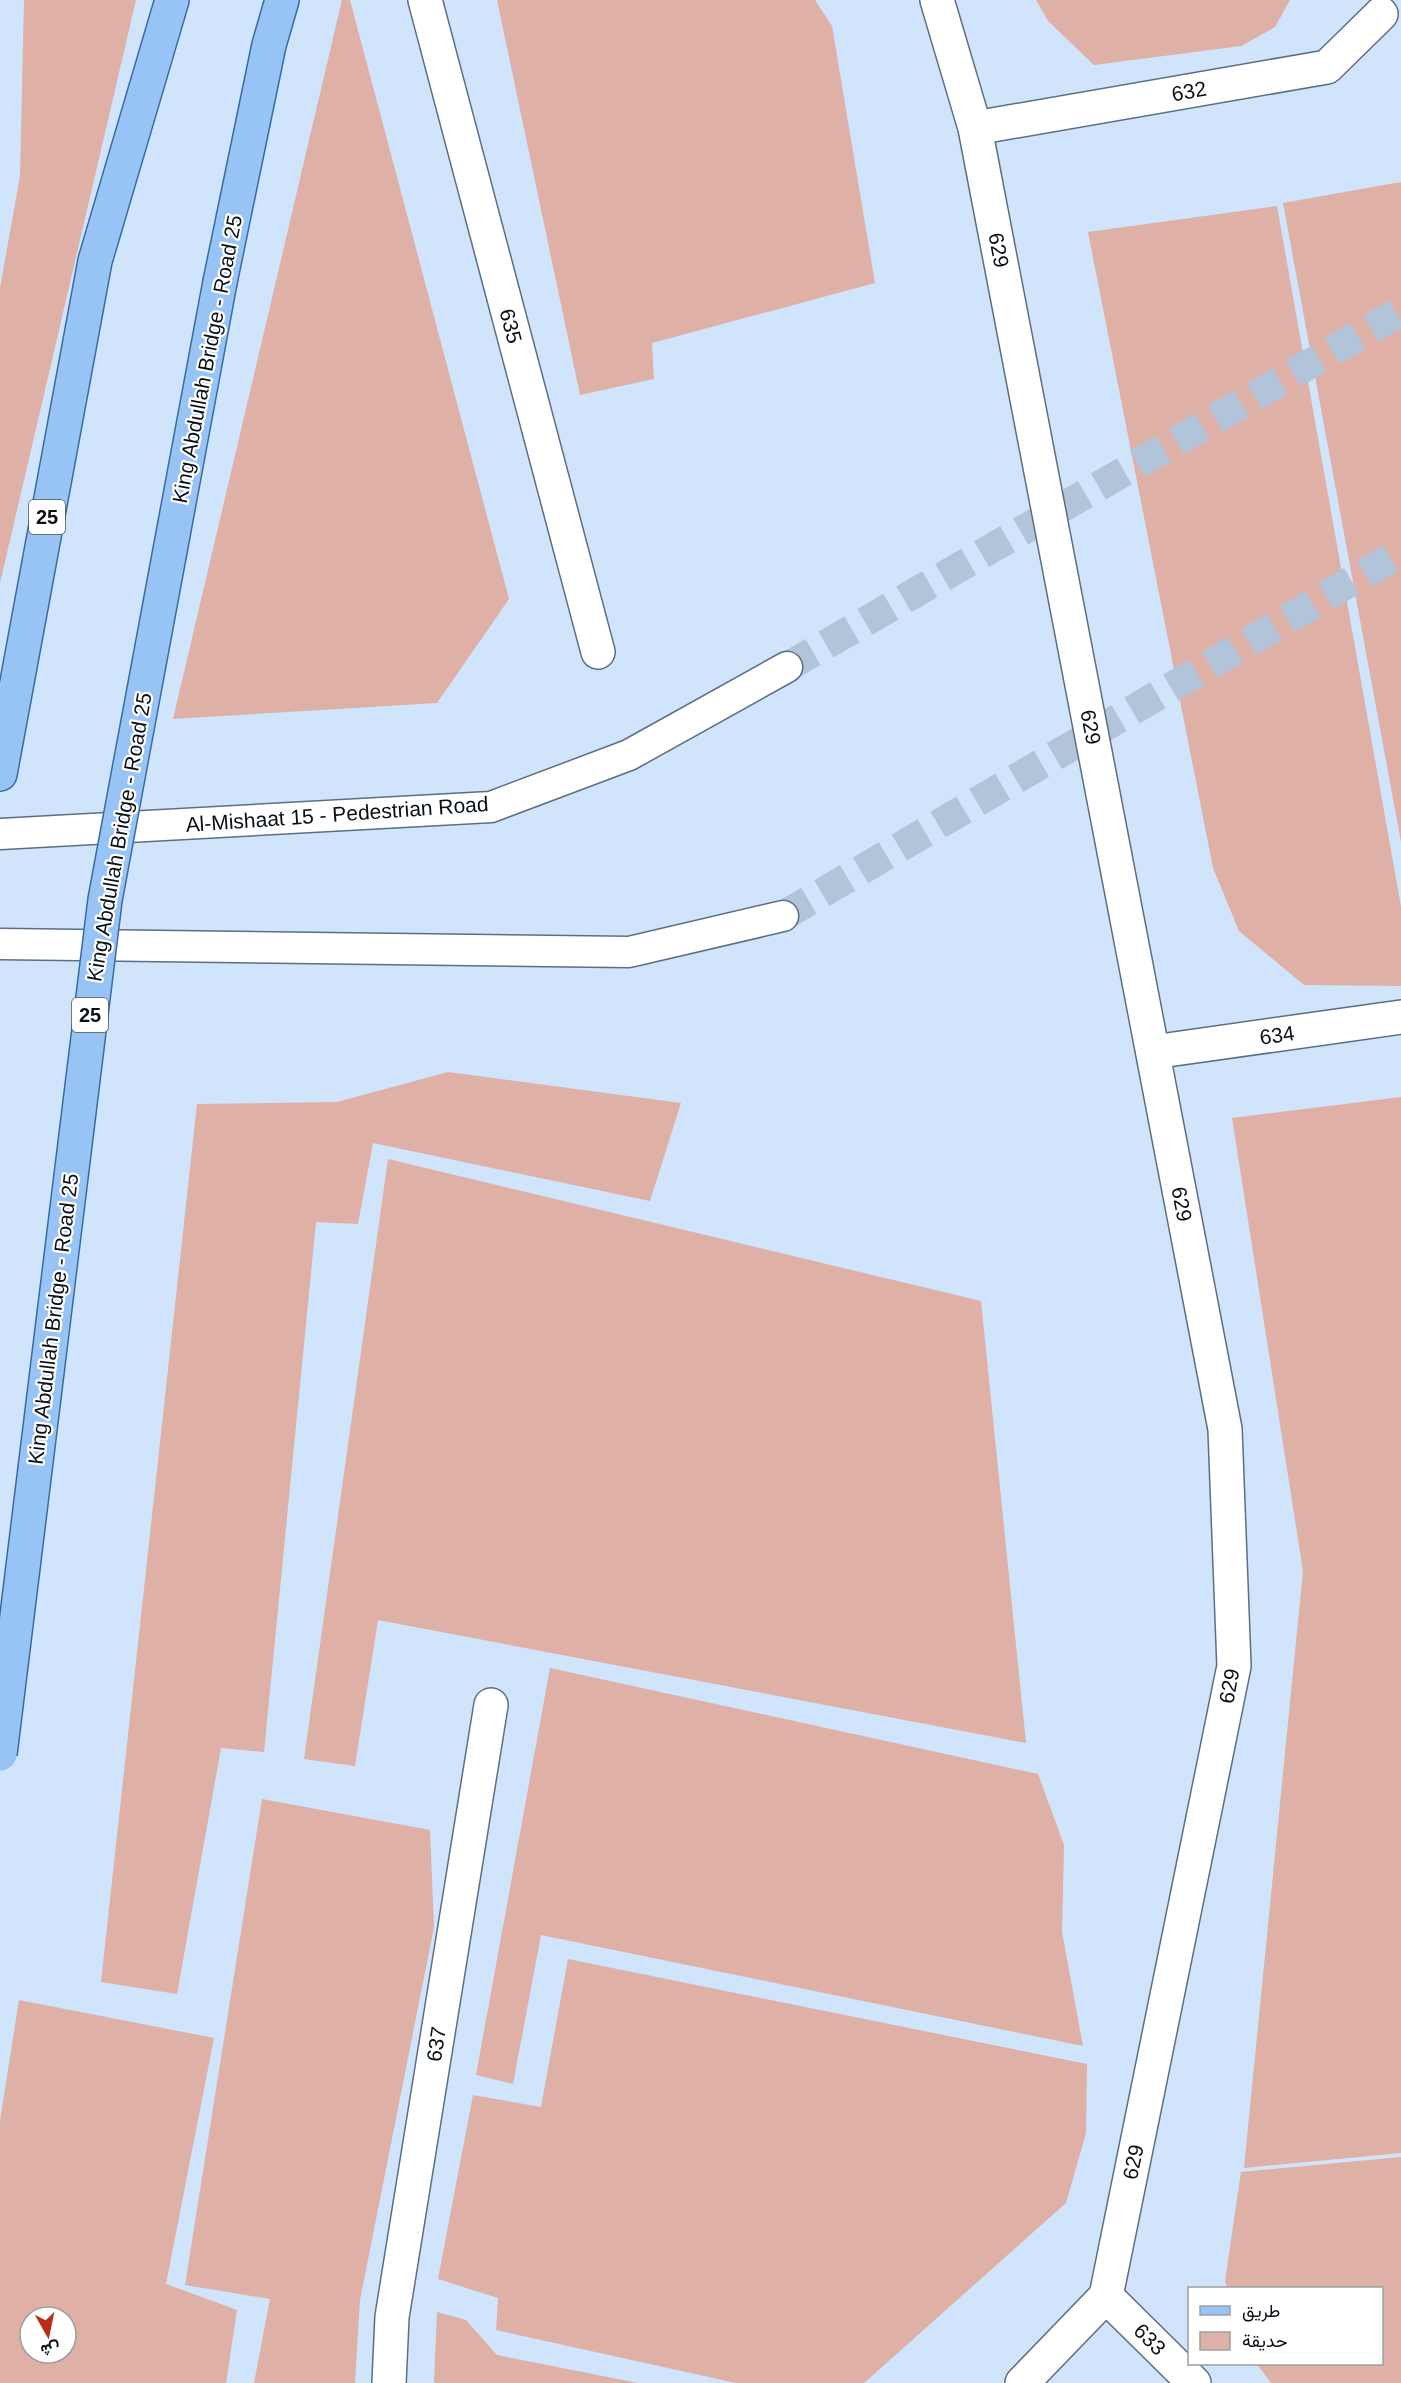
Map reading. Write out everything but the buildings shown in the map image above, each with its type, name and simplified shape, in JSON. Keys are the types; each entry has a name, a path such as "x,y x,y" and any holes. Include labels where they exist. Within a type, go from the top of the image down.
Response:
{"main road":[{"name":"25","path":"0,774 94,261 172,0"},
{"name":"King Abdullah Bridge - Road 25","path":"0,1754 105,900 220,282 269,45 282,0"}],"street":[{"name":"635","path":"425,0 598,652"},
{"name":"629","path":"936,0 975,128 1225,1429 1234,1666 1106,2296"},
{"name":"632","path":"975,128 1327,68 1381,14"},
{"name":"Al-Mishaat 15 - Pedestrian Road","path":"0,834 490,807 629,755 787,667"},
{"path":"0,944 629,952 783,916"},
{"name":"634","path":"1153,1052 1401,1017"},
{"name":"637","path":"389,2383 392,2317 491,1705"},
{"path":"1022,2383 1106,2296"},
{"name":"633","path":"1106,2296 1194,2383"}],"green space":[{"path":"24,0 136,0 0,583 0,288 20,176"},
{"path":"342,0 350,0 509,599 437,703 173,719"},
{"path":"497,0 815,0 832,26 875,283 652,343 654,379 580,395"},
{"path":"1036,0 1290,0 1275,27 1241,46 1094,65 1048,21"},
{"path":"1401,182 1401,842 1283,203"},
{"path":"1277,206 1401,907 1401,986 1304,985 1239,931 1213,868 1088,232"},
{"path":"448,1072 681,1103 650,1201 373,1143 358,1224 316,1222 264,1752 221,1748 177,1994 101,1982 197,1104 337,1102"},
{"path":"1401,1097 1401,2153 1244,2168 1303,1571 1232,1118"},
{"path":"388,1159 981,1301 1026,1743 378,1620 355,1766 304,1759"},
{"path":"550,1668 1038,1774 1064,1845 1062,1932 1083,2046 541,1935 513,2084 476,2075"},
{"path":"262,1799 430,1830 434,1927 360,2300 355,2383 254,2383 270,2299 185,2285"},
{"path":"568,1959 1087,2064 1086,2133 1066,2203 864,2383 736,2383 496,2330 498,2298 438,2279 473,2095 541,2107"},
{"path":"19,2000 214,2038 166,2284 237,2310 226,2383 0,2383 0,2121"},
{"path":"1401,2157 1401,2383 1271,2383 1258,2365 1383,2365 1383,2287 1227,2287 1225,2281 1241,2172"},
{"path":"437,2312 466,2320 497,2355 638,2383 434,2383"}],"tunnel":[{"path":"787,667 1401,311"},
{"path":"783,916 1401,552"}]}
